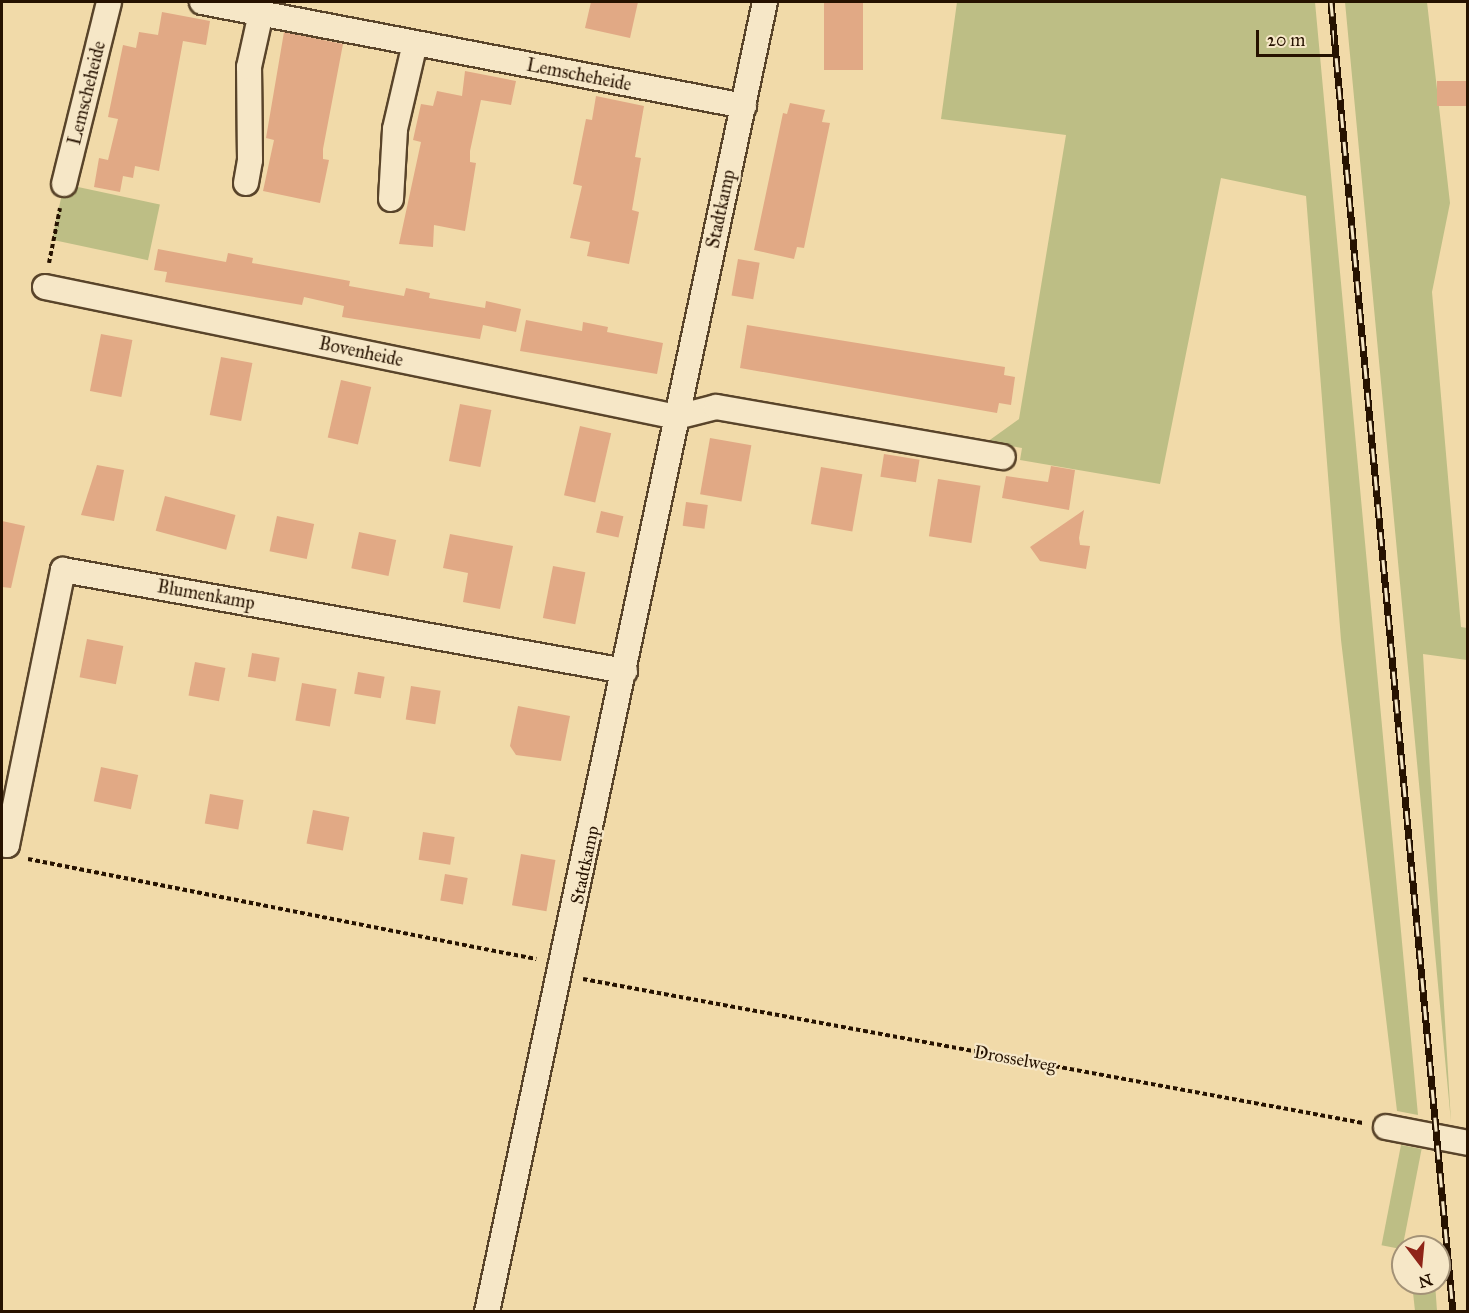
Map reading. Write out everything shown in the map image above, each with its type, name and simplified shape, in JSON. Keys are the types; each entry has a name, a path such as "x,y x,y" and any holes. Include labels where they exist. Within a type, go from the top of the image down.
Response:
{"street":[{"name":"Lemscheheide","path":"64,184 109,2"},
{"name":"Lemscheheide","path":"202,2 744,106"},
{"name":"Stadtkamp","path":"487,1311 562,974 626,671 676,417 765,2"},
{"path":"246,183 250,160 249,67 261,13"},
{"path":"391,199 395,129 415,43"},
{"name":"Bovenheide","path":"45,288 676,417"},
{"path":"676,417 716,407 1003,457"},
{"name":"Blumenkamp","path":"4,845 63,570 626,671"},
{"path":"1386,1127 1467,1143"}],"path":[{"path":"45,288 64,184"},
{"path":"4,845 30,860 544,961 562,974"},
{"name":"Drosselweg","path":"562,974 1386,1127"}],"green space":[{"path":"957,2 1315,2 1418,1115 1397,1111 1341,640 1306,196 1221,178 1160,484 1020,460 1022,448 987,442 1019,419 1066,135 941,119"},
{"path":"1345,2 1427,2 1450,203 1432,292 1461,627 1467,628 1467,660 1423,654 1451,1122"},
{"path":"64,184 160,204 148,260 52,240"},
{"path":"1401,1145 1422,1149 1405,1235 1391,1235 1391,1247 1382,1245"},
{"path":"1413,1295 1436,1295 1437,1311 1415,1311"}],"building":[{"path":"591,2 638,2 630,38 585,28"},
{"path":"824,2 863,2 863,70 824,70"},
{"path":"162,12 210,21 206,45 183,41 159,171 135,166 133,178 123,176 120,192 94,187 99,158 108,160 118,119 108,117 123,45 136,48 139,32 158,35"},
{"path":"284,32 343,44 323,149 323,159 329,160 320,203 263,191 274,140 266,138"},
{"path":"465,71 516,81 511,105 481,100 470,151 470,162 476,163 465,231 434,225 433,247 399,244 421,142 413,140 421,104 433,106 437,91 462,96"},
{"path":"1437,81 1467,81 1467,106 1437,106"},
{"path":"596,96 644,106 635,157 641,158 632,210 639,212 629,264 587,256 590,242 570,238 582,186 573,184 586,119 592,120"},
{"path":"790,103 825,110 822,122 830,123 804,248 797,247 794,259 754,250 783,113 787,114"},
{"path":"158,249 226,262 228,253 253,258 252,263 350,281 349,286 404,296 406,288 430,293 429,298 485,308 486,301 521,309 516,332 483,325 480,339 342,317 344,306 304,297 302,305 165,282 167,272 154,270"},
{"path":"738,259 760,263 753,299 732,295"},
{"path":"526,320 582,331 583,322 608,327 607,332 663,343 657,374 520,351"},
{"path":"747,325 1005,367 1004,375 1015,377 1011,405 999,403 997,413 740,368"},
{"path":"101,334 132,340 121,397 90,391"},
{"path":"221,357 252,363 241,421 210,415"},
{"path":"341,380 371,387 358,444 328,437"},
{"path":"460,404 491,410 480,467 449,461"},
{"path":"580,426 611,433 595,502 564,495"},
{"path":"710,438 751,445 741,501 700,494"},
{"path":"884,454 920,460 916,482 880,477"},
{"path":"97,465 124,470 114,521 81,515"},
{"path":"1051,466 1075,470 1069,510 1002,498 1006,476 1048,482"},
{"path":"821,467 862,474 852,531 811,524"},
{"path":"938,479 980,486 971,543 929,536"},
{"path":"165,496 236,515 226,550 156,531"},
{"path":"686,502 708,505 704,529 683,526"},
{"path":"1084,510 1079,538 1080,545 1090,546 1086,569 1040,561 1030,547"},
{"path":"601,511 623,516 618,538 596,532"},
{"path":"277,516 314,524 307,559 270,551"},
{"path":"2,521 25,526 11,588 2,587"},
{"path":"359,532 396,540 388,576 351,568"},
{"path":"450,534 513,546 500,609 463,602 468,573 443,568"},
{"path":"553,566 585,572 575,624 543,618"},
{"path":"87,639 123,646 116,684 80,677"},
{"path":"252,653 280,658 275,681 248,677"},
{"path":"195,662 225,668 219,701 189,695"},
{"path":"358,672 385,677 381,698 354,694"},
{"path":"302,683 336,689 330,727 295,720"},
{"path":"411,686 441,691 435,724 406,720"},
{"path":"518,706 570,716 561,761 516,755 510,746"},
{"path":"101,767 138,775 131,809 94,801"},
{"path":"210,794 243,800 238,829 205,824"},
{"path":"313,810 349,817 343,850 307,843"},
{"path":"423,832 455,837 450,865 419,860"},
{"path":"521,854 555,860 546,911 512,905"},
{"path":"445,874 468,878 463,905 440,901"}],"railway":[{"path":"1331,2 1453,1312"}]}
